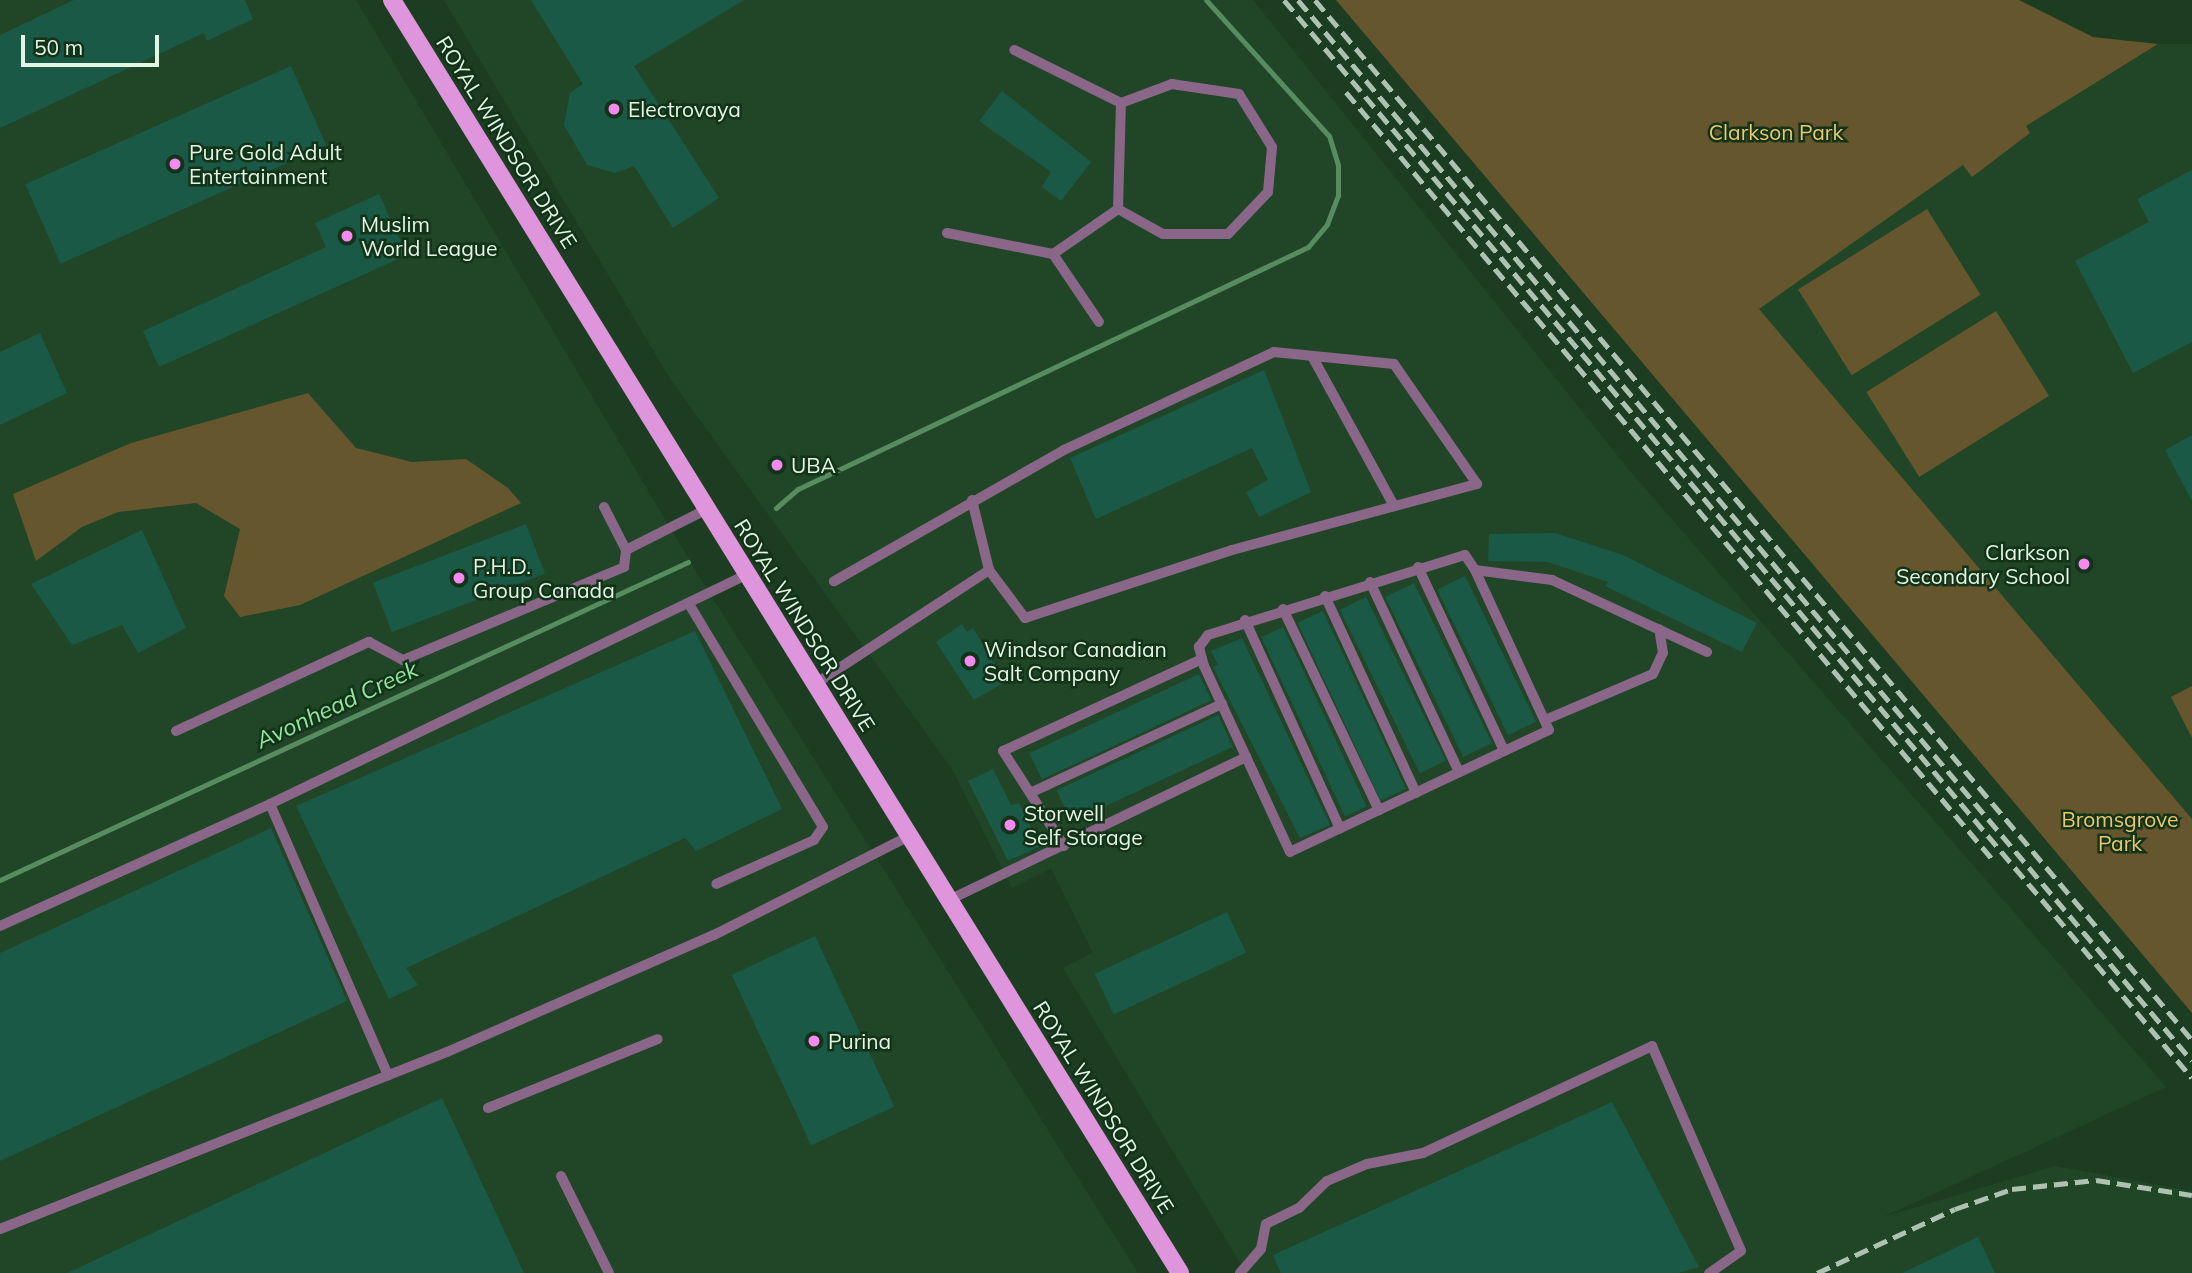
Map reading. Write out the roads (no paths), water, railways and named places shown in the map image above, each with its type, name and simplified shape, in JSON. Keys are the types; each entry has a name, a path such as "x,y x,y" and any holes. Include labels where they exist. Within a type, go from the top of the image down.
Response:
{"main road":[{"name":"ROYAL WINDSOR DRIVE","path":"392,0 1180,1273"}],"lane":[{"path":"1014,50 1121,103 1172,84 1239,94 1272,147 1268,192 1228,234 1163,234 1118,209"},
{"path":"1118,209 1121,103"},
{"path":"1053,254 1118,209"},
{"path":"947,233 1053,254 1099,322"},
{"path":"834,581 972,500 1065,450 1274,352 1394,364 1477,484 1232,550 1025,618 989,570 972,500"},
{"path":"1312,356 1394,506"},
{"path":"176,731 369,642 403,660 624,567 626,550 604,507"},
{"path":"626,550 707,509"},
{"path":"1465,555 1475,570 1549,730 1290,852 1202,659 1202,640 1245,620 1418,567 1465,555"},
{"path":"1418,567 1504,751"},
{"path":"816,684 989,570"},
{"path":"1475,570 1552,580 1707,652"},
{"path":"0,926 270,804 746,575"},
{"path":"1370,582 1459,772"},
{"path":"1325,596 1416,793"},
{"path":"689,604 823,827 814,840 716,884"},
{"path":"1283,609 1378,810"},
{"path":"1245,620 1340,828"},
{"path":"1545,720 1653,674 1663,653 1660,629"},
{"path":"1064,846 1003,751 1202,659"},
{"path":"1030,793 1222,704"},
{"path":"949,900 1064,846 1096,827 1247,757"},
{"path":"270,804 388,1076"},
{"path":"0,1229 388,1076 714,935 909,836"},
{"path":"488,1108 658,1039"},
{"path":"1240,1273 1255,1268 1264,1241 1266,1224 1299,1208 1327,1181 1367,1164 1423,1153 1652,1046 1741,1251 1709,1273"},
{"path":"561,1176 609,1273"}],"waterway":[{"path":"776,508 798,489 1308,247 1327,224 1338,195 1338,165 1329,136 1206,0"},
{"name":"Avonhead Creek","path":"0,880 688,562"}],"railway":[{"path":"1284,0 2192,1078"},
{"path":"1298,0 2192,1061"},
{"path":"1315,0 2192,1040"},
{"path":"1346,92 1994,861"},
{"path":"1817,1273 1955,1209 2012,1189 2096,1180 2192,1195"}],"place":[{"name":"Electrovaya","path":"614,109"},
{"name":"Pure Gold Adult Entertainment","path":"175,164"},
{"name":"Muslim World League","path":"347,236"},
{"name":"UBA","path":"777,465"},
{"name":"Clarkson Secondary School","path":"2084,564"},
{"name":"P.H.D. Group Canada","path":"459,578"},
{"name":"Windsor Canadian Salt Company","path":"970,661"},
{"name":"Storwell Self Storage","path":"1010,825"},
{"name":"Purina","path":"814,1041"}],"park label":[{"name":"Clarkson Park","path":"1776,132"},
{"name":"Bromsgrove Park","path":"2120,831"}]}
